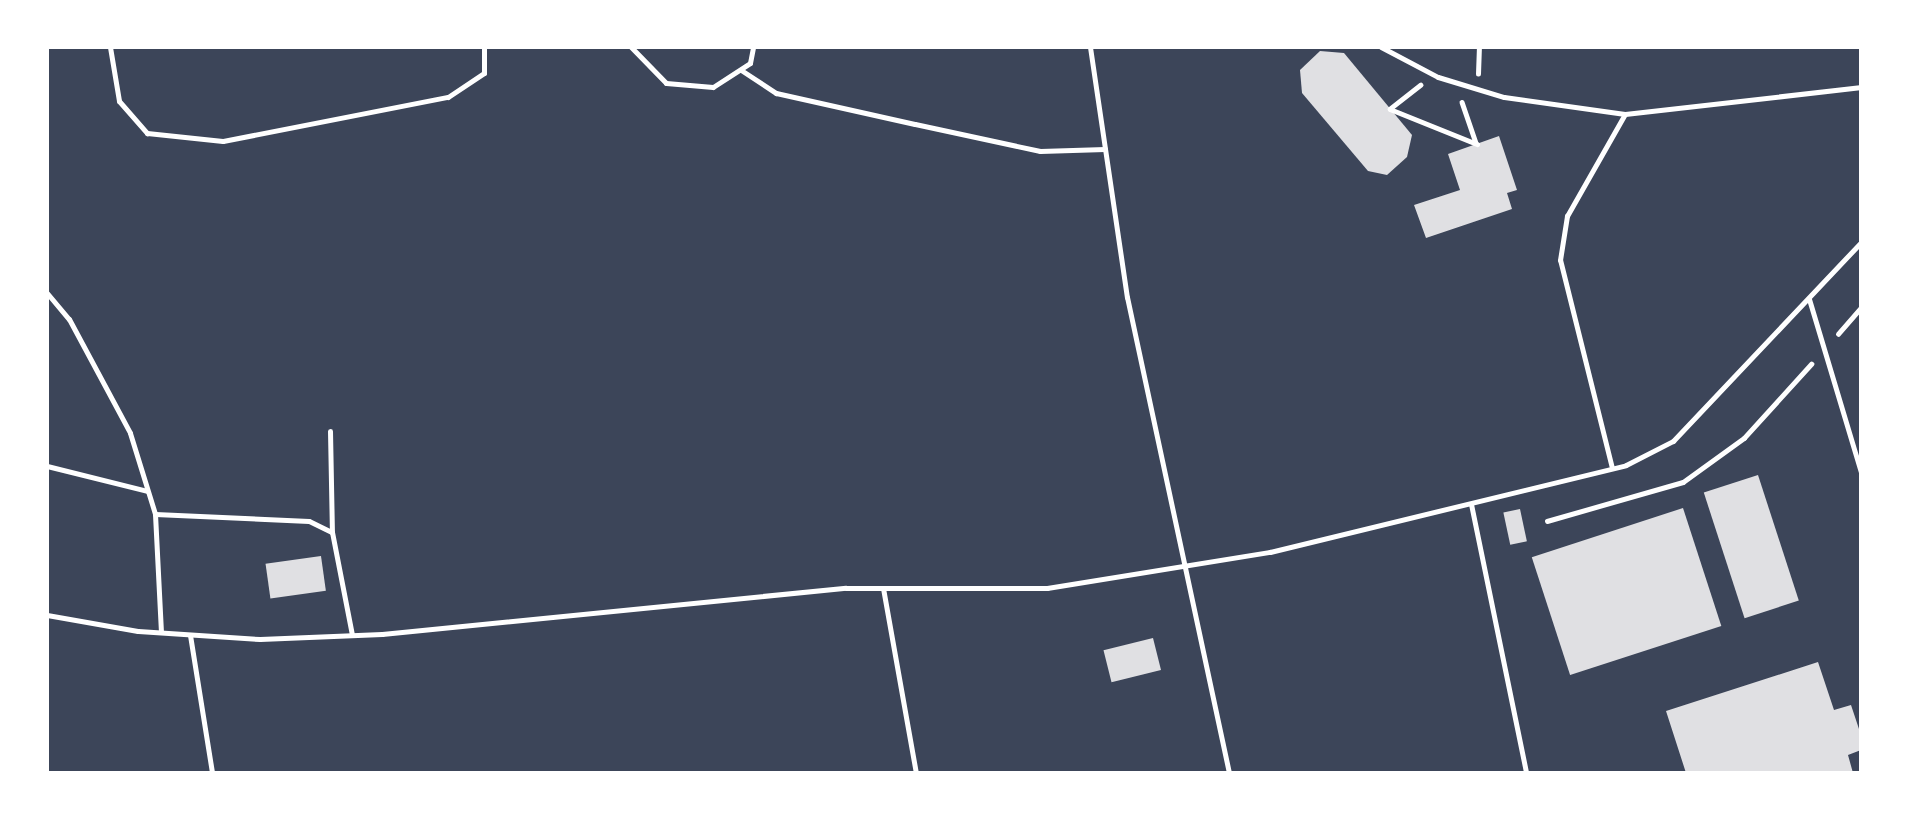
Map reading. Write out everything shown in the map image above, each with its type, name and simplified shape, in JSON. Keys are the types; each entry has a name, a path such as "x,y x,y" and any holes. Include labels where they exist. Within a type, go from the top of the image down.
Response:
{"lane":[{"path":"110,47 119,101 147,133 223,141 448,97 484,73 484,47"},
{"path":"631,47 666,83 713,88 741,70 753,47"},
{"path":"1090,47 1127,298 1229,773"},
{"path":"1381,47 1434,75 1478,89 1625,114 1861,86"},
{"path":"741,70 776,93 940,130 1040,151 1105,149"},
{"path":"1612,468 1560,260 1567,216 1625,114"},
{"path":"47,615 190,635 352,635 883,588 1047,588 1184,569 1471,504 1612,468 1673,441 1702,417 1861,242"},
{"path":"47,293 69,319 130,433 155,514 161,632"},
{"path":"1809,299 1861,472"},
{"path":"330,431 332,532 352,635"},
{"path":"47,466 148,491"},
{"path":"1471,504 1525,773"},
{"path":"155,514 309,520 332,532"},
{"path":"883,588 916,773"},
{"path":"190,635 212,773"}],"path":[{"path":"1478,89 1479,47"},
{"path":"1434,75 1390,109 1476,144 1455,82"},
{"path":"1547,521 1683,482 1744,438 1861,308"}],"shaded area":[{"path":"47,47 1861,47 1861,773 47,773"}],"building":[{"path":"1320,51 1344,53 1412,135 1407,157 1387,175 1368,171 1302,93 1300,70"},
{"path":"1499,136 1517,190 1507,193 1512,209 1426,238 1414,205 1460,190 1448,154"},
{"path":"1758,475 1799,601 1745,618 1704,493"},
{"path":"1683,508 1721,626 1570,675 1532,557"},
{"path":"1520,509 1527,541 1510,545 1503,513"},
{"path":"321,556 326,591 270,598 266,564"},
{"path":"1153,638 1161,670 1111,682 1104,650"},
{"path":"1818,662 1834,710 1851,705 1861,735 1861,750 1848,755 1853,773 1686,773 1666,711"}]}
